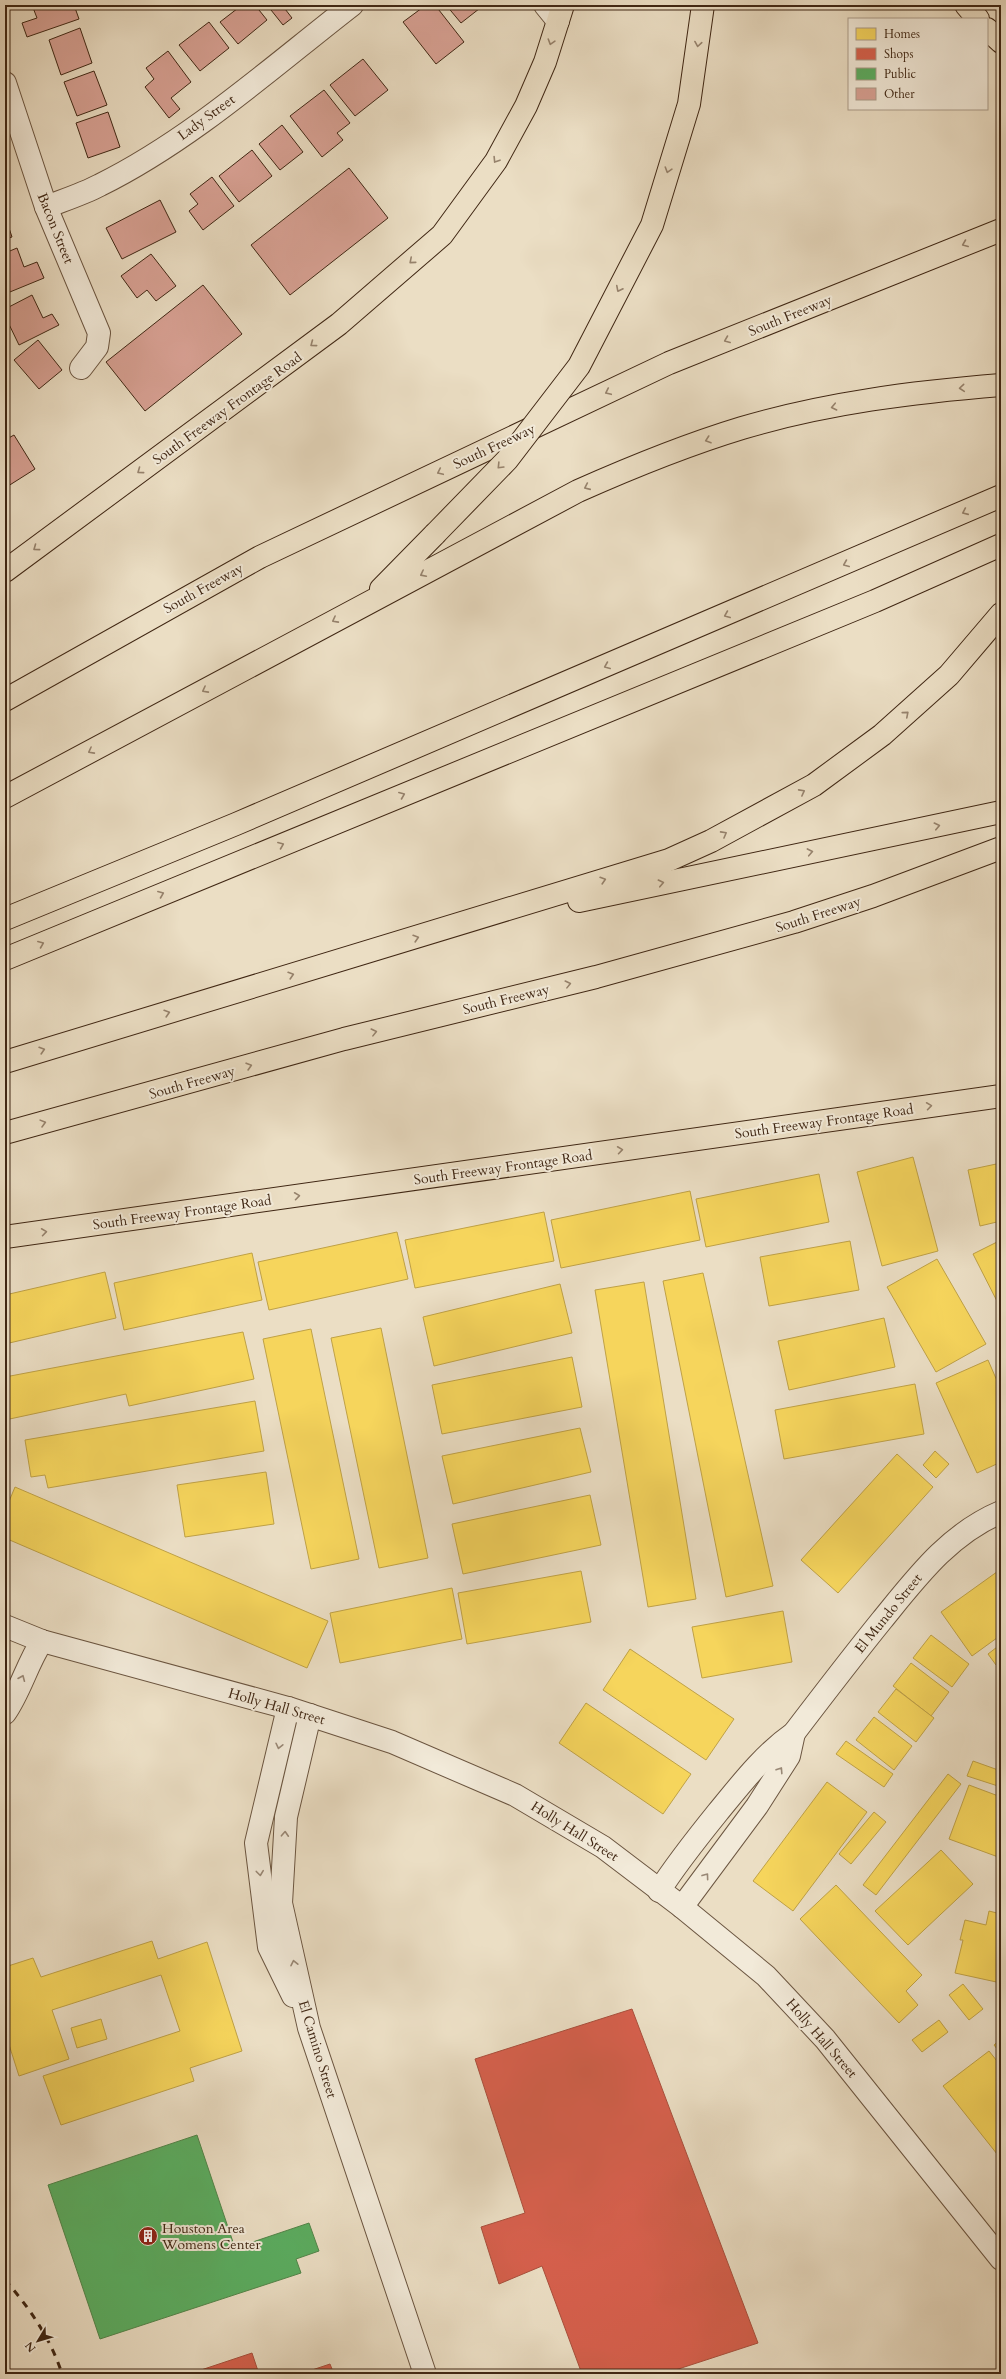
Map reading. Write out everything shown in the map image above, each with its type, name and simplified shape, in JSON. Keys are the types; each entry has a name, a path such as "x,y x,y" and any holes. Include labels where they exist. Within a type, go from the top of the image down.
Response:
{"main road":[{"path":"369,602 507,460 579,366 652,225 688,104 703,5"},
{"path":"966,5 977,18"},
{"name":"South Freeway Frontage Road","path":"5,571 339,324 442,235 496,161 518,120 545,62 555,10"},
{"path":"988,31 1001,42"},
{"name":"South Freeway","path":"5,700 260,557 648,374 1001,230"},
{"path":"5,797 578,491 636,465 742,428 844,404 922,392 1001,385"},
{"path":"5,919 258,815 1001,496"},
{"path":"5,959 868,604 1001,545"},
{"path":"5,1062 669,860 711,841 814,785 882,735 949,675 1001,614"},
{"path":"445,929 1001,812"},
{"name":"South Freeway","path":"5,1133 344,1039 596,977 794,922 873,896 1001,848"},
{"name":"South Freeway Frontage Road","path":"5,1237 1001,1096"}],"street":[{"name":"Lady Street","path":"46,207 100,186 153,155 200,123 352,5"},
{"name":"Bacon Street","path":"5,83 46,207 99,333 97,347 81,368"},
{"name":"El Mundo Street","path":"659,1891 677,1863 746,1778 781,1742 794,1733 855,1653 928,1563 962,1533 1001,1512"},
{"name":"Holly Hall Street","path":"5,1626 42,1641 288,1708 392,1742 515,1795 603,1847 682,1907 766,1976 825,2039 1001,2259"},
{"path":"5,1713 12,1704 30,1660 42,1641"},
{"path":"288,1708 256,1843 269,1947 309,2028"},
{"name":"El Camino Street","path":"310,1715 286,1817 281,1903 309,2028 425,2374"},
{"name":"El Mundo Street","path":"682,1907 758,1806 789,1756 794,1733"}],"building: Homes":[{"path":"913,1157 938,1251 882,1266 857,1172"},
{"path":"1001,1163 1001,1221 980,1226 968,1170"},
{"path":"819,1174 829,1222 706,1247 696,1199"},
{"path":"690,1191 700,1240 561,1268 551,1220"},
{"path":"544,1212 554,1261 415,1288 405,1240"},
{"path":"397,1232 408,1279 269,1310 258,1262"},
{"path":"1001,1240 1001,1309 973,1254"},
{"path":"850,1241 859,1290 769,1306 760,1257"},
{"path":"252,1253 262,1300 124,1330 114,1283"},
{"path":"937,1259 986,1344 936,1372 887,1287"},
{"path":"105,1272 116,1318 5,1344 5,1295"},
{"path":"703,1273 773,1586 726,1597 663,1281"},
{"path":"644,1282 696,1599 648,1607 595,1290"},
{"path":"560,1284 572,1333 434,1366 423,1317"},
{"path":"884,1318 895,1367 789,1390 778,1341"},
{"path":"381,1328 428,1558 379,1568 331,1338"},
{"path":"311,1329 359,1559 311,1569 263,1339"},
{"path":"243,1332 254,1379 129,1406 126,1394 5,1420 5,1377"},
{"path":"572,1357 582,1407 442,1434 432,1385"},
{"path":"988,1360 1001,1390 1001,1462 977,1473 936,1383"},
{"path":"915,1384 924,1434 784,1459 775,1410"},
{"path":"255,1401 264,1451 48,1488 45,1475 31,1477 25,1440"},
{"path":"580,1428 591,1472 453,1504 442,1456"},
{"path":"935,1451 949,1464 936,1478 923,1465"},
{"path":"897,1454 933,1487 838,1593 801,1560"},
{"path":"266,1472 274,1524 185,1537 177,1485"},
{"path":"15,1487 328,1621 307,1668 5,1538 5,1511"},
{"path":"590,1495 601,1545 463,1574 452,1524"},
{"path":"1001,1569 1001,1635 972,1656 941,1612"},
{"path":"581,1571 591,1622 467,1644 458,1593"},
{"path":"452,1588 462,1639 340,1663 330,1613"},
{"path":"783,1611 792,1662 702,1678 692,1627"},
{"path":"931,1635 969,1664 952,1687 913,1658"},
{"path":"1001,1644 1001,1662 996,1665 988,1654"},
{"path":"630,1649 734,1719 706,1760 603,1690"},
{"path":"911,1663 949,1692 931,1716 893,1686"},
{"path":"896,1689 934,1718 916,1742 878,1712"},
{"path":"586,1703 691,1774 663,1814 559,1743"},
{"path":"874,1717 912,1746 894,1770 856,1740"},
{"path":"846,1741 893,1774 884,1787 836,1754"},
{"path":"973,1761 1001,1771 1001,1787 967,1776"},
{"path":"948,1774 961,1784 876,1895 863,1885"},
{"path":"827,1782 867,1812 793,1911 753,1881"},
{"path":"969,1785 1001,1797 1001,1858 949,1839"},
{"path":"874,1812 886,1822 851,1864 839,1854"},
{"path":"941,1850 973,1884 908,1945 875,1911"},
{"path":"836,1885 922,1975 906,1991 918,2005 899,2023 800,1919"},
{"path":"989,1911 1001,1914 1001,1983 955,1973 963,1940 960,1940 965,1920 986,1925"},
{"path":"152,1941 158,1959 207,1942 242,2051 190,2068 194,2081 61,2125 43,2076 180,2031 161,1975 52,2010 69,2059 19,2076 5,2032 5,1967 33,1958 41,1977"},
{"path":"963,1984 983,2009 969,2020 949,1995"},
{"path":"101,2019 107,2039 77,2048 71,2028"},
{"path":"939,2020 948,2032 922,2052 912,2040"},
{"path":"1001,2039 1001,2054 994,2045"},
{"path":"989,2051 1001,2066 1001,2159 943,2086"}],"building: Shops":[{"path":"632,2009 758,2343 663,2374 582,2374 542,2266 499,2284 481,2227 525,2213 475,2059"},
{"path":"252,2353 259,2374 189,2374"},
{"path":"330,2364 334,2374 300,2374"}],"building: Public":[{"name":"Houston Area Womens Center","path":"197,2135 235,2248 309,2223 319,2251 296,2259 301,2273 100,2339 48,2185"}],"building: Other":[{"path":"32,5 74,5 79,19 27,37 22,23 37,18"},
{"path":"242,5 255,5 267,20 238,44 220,22"},
{"path":"267,5 282,5 292,18 283,25"},
{"path":"426,5 435,5 464,42 436,64 403,22"},
{"path":"446,5 484,5 461,23"},
{"path":"209,22 229,48 200,71 179,45"},
{"path":"80,28 92,63 61,75 49,40"},
{"path":"168,51 191,82 171,98 180,109 169,118 145,87 154,79 146,68"},
{"path":"363,59 388,90 355,116 330,85"},
{"path":"94,71 107,105 77,116 64,82"},
{"path":"324,90 350,123 337,133 343,140 322,157 290,116"},
{"path":"108,112 120,147 88,158 76,123"},
{"path":"282,125 303,152 280,170 259,144"},
{"path":"252,150 272,176 239,202 219,176"},
{"path":"349,168 388,218 290,295 251,245"},
{"path":"212,177 234,206 203,230 189,211 198,204 190,194"},
{"path":"160,200 176,232 122,259 106,228"},
{"path":"5,216 12,237 5,239"},
{"path":"17,248 24,267 37,262 44,278 5,294 5,253"},
{"path":"151,254 176,286 156,301 147,290 137,298 121,276"},
{"path":"203,285 242,334 145,411 106,362"},
{"path":"32,295 43,318 52,314 59,325 19,345 5,316 5,309"},
{"path":"38,340 62,370 39,389 14,360"},
{"path":"14,435 35,469 5,488 5,440"}],"railway":[{"path":"5,2280 31,2312 52,2348 62,2374"}],"place":[{"name":"Houston Area Womens Center","path":"148,2236"}]}
